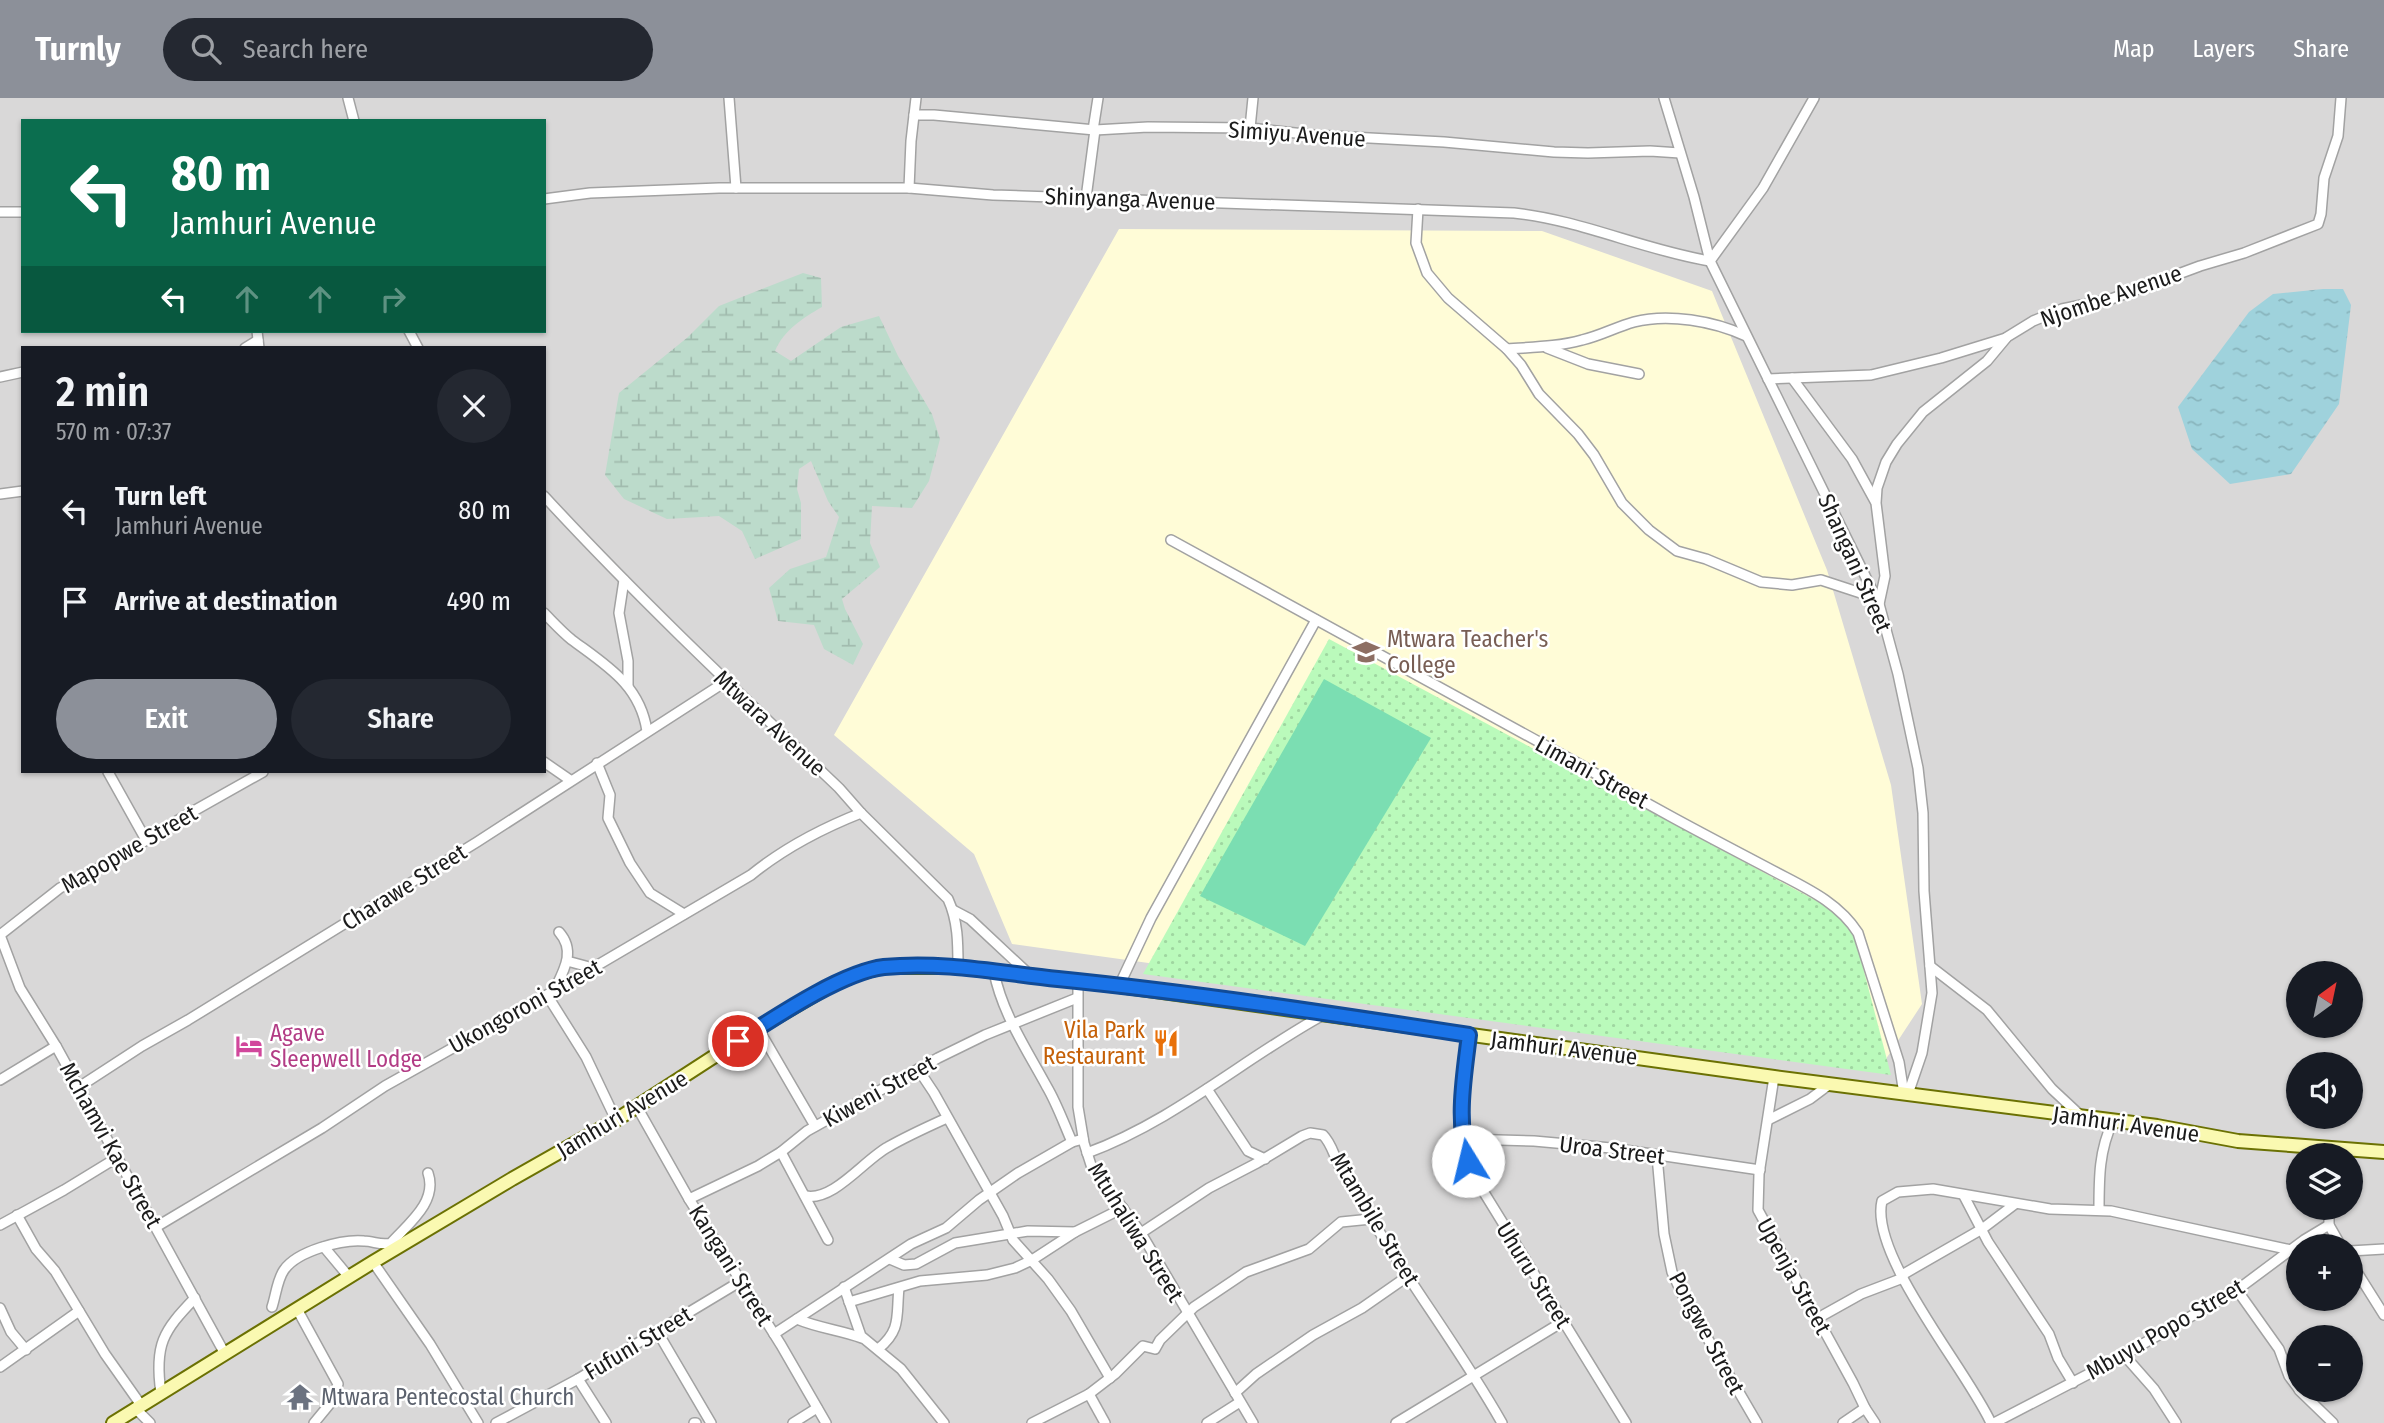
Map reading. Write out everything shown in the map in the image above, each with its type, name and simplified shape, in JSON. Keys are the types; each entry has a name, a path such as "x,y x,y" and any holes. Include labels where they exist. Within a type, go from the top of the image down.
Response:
{"street":[{"path":"348,98 353,119"},
{"path":"729,98 736,188"},
{"path":"909,188 916,98"},
{"path":"1086,198 1098,98"},
{"path":"1250,128 1253,98"},
{"name":"Shangani Street","path":"1664,98 1710,261 1878,601 1898,674 1918,768 1923,813 1924,891 1932,993 1923,1053 1906,1094"},
{"path":"1710,261 1763,188 1814,98"},
{"name":"Njombe Avenue","path":"1878,601 1885,576 1875,503 1877,488 1886,462 1918,417 1987,361 2007,337 2033,321 2062,309 2111,299 2318,224 2322,214 2324,178 2338,136 2341,98"},
{"name":"Simiyu Avenue","path":"914,115 1094,130 1148,127 1250,128 1554,152 1680,153"},
{"name":"Shinyanga Avenue","path":"546,199 651,189 909,188 959,194 1514,213 1553,218 1667,252 1710,261"},
{"path":"1418,209 1416,243 1427,273 1448,298 1507,349 1539,394 1578,434 1594,455 1615,494 1629,512 1649,530 1677,551 1698,556 1761,582 1792,585 1821,580 1878,601"},
{"path":"0,212 21,212"},
{"path":"1507,349 1545,347 1585,340 1634,322 1651,319 1691,321 1746,336"},
{"path":"1768,379 1871,375 1941,358 2007,337"},
{"path":"1545,347 1581,362 1639,374"},
{"path":"0,377 21,372"},
{"path":"1792,378 1852,459 1875,503"},
{"path":"0,494 21,491"},
{"name":"Mtwara Avenue","path":"546,498 725,682 839,788 948,899 957,927 958,967"},
{"name":"Limani Street","path":"1171,540 1633,796 1807,888 1838,909 1858,933 1899,1062 1906,1094"},
{"path":"624,580 619,613 628,661 628,685"},
{"path":"546,615 563,632 611,667 628,685 642,709 647,731"},
{"path":"1119,986 1151,918 1316,620"},
{"name":"Charawe Street","path":"79,1087 477,842 725,682"},
{"path":"546,763 570,780"},
{"path":"597,763 610,795 608,818 630,863 650,893 684,914"},
{"path":"109,773 146,841"},
{"name":"Mapopwe Street","path":"0,935 60,888 118,858 261,773"},
{"name":"Ukongoroni Street","path":"156,1227 322,1128 385,1086 593,968 823,830 861,813"},
{"path":"953,910 970,919 1031,976"},
{"path":"559,932 568,946 567,961 550,993 586,1057 616,1120"},
{"name":"Mchamvi Kae Street","path":"0,935 20,988 79,1087 225,1354"},
{"path":"567,961 593,968"},
{"path":"1930,965 1987,1010 2052,1089 2082,1117"},
{"name":"Jamhuri Avenue","path":"113,1423 373,1262 636,1108 758,1028 828,987 857,974 882,967 958,967 1119,986 2113,1121 2286,1147"},
{"path":"994,972 999,993 1026,1053 1057,1104 1072,1142"},
{"name":"Mtuhaliwa Street","path":"1078,981 1078,1107 1083,1139 1091,1165 1141,1233 1253,1423"},
{"name":"Kiweni Street","path":"689,1199 781,1152 816,1126 918,1069 973,1041 1077,998"},
{"path":"1087,1153 1139,1130 1190,1101 1325,1014"},
{"path":"758,1028 816,1126"},
{"name":"Uhuru Street","path":"1469,1035 1463,1089 1463,1139 1476,1184 1626,1423"},
{"path":"0,1080 56,1046"},
{"path":"918,1069 1003,1216 1009,1234 1071,1311 1110,1378"},
{"name":"Upenja Street","path":"1774,1077 1757,1200 1761,1219 1818,1318 1864,1408 1875,1423"},
{"path":"1768,1120 1810,1099 1830,1084"},
{"path":"1207,1089 1248,1151 1265,1159"},
{"name":"Kangani Street","path":"636,1108 826,1423"},
{"path":"806,1196 816,1197 833,1189 887,1147 947,1118"},
{"path":"2099,1210 2102,1148 2113,1121"},
{"name":"Mtambile Street","path":"1141,1233 1209,1188 1302,1136 1310,1133 1323,1135 1331,1144 1338,1163 1371,1219 1475,1374 1502,1423"},
{"path":"774,1334 911,1244 946,1228 989,1193 1072,1142 1083,1139"},
{"name":"Uroa Street","path":"1463,1139 1534,1141 1611,1148 1760,1170"},
{"path":"781,1152 828,1240"},
{"name":"Jamhuri Avenue","path":"2363,1152 2384,1152"},
{"name":"Pongwe Street","path":"1657,1156 1664,1234 1672,1272 1695,1318 1757,1423"},
{"path":"2,1221 64,1190 118,1157"},
{"path":"272,1307 284,1269 306,1255 345,1241 383,1245 391,1243 422,1208 432,1186 428,1173"},
{"path":"1993,1423 1902,1276 1881,1224 1882,1201 1891,1194 1925,1188 2078,1212 2099,1210 2286,1249"},
{"path":"1964,1196 2016,1287 2049,1334 2058,1358 2073,1383"},
{"path":"1818,1318 1861,1294 1902,1276 1982,1229 2015,1204"},
{"path":"849,1302 920,1281 986,1275 1015,1268 1075,1232 1123,1208"},
{"path":"17,1215 36,1249 55,1271 150,1423"},
{"path":"1032,1423 1089,1394 1143,1346 1155,1349 1160,1340 1194,1307 1246,1272 1309,1248 1341,1222 1371,1219"},
{"path":"2329,1220 2334,1234"},
{"name":"Mbuyu Popo Street","path":"2315,1234 2329,1225"},
{"path":"890,1259 904,1265 916,1265 949,1245 1028,1231 1075,1232"},
{"path":"324,1247 349,1277"},
{"path":"2363,1250 2384,1249"},
{"name":"Mbuyu Popo Street","path":"1993,1423 2073,1383 2237,1290 2286,1254"},
{"path":"373,1262 430,1344 478,1423"},
{"path":"1235,1393 1256,1374 1313,1335 1362,1308 1408,1276"},
{"name":"Fufuni Street","path":"496,1423 578,1379 741,1281"},
{"path":"2363,1282 2384,1315"},
{"path":"844,1287 856,1327 863,1338"},
{"path":"877,1349 888,1341 896,1329 899,1287"},
{"path":"2237,1290 2279,1349 2286,1366"},
{"path":"161,1392 157,1362 164,1335 195,1297"},
{"path":"0,1308 11,1332 26,1350"},
{"path":"297,1309 338,1384 333,1400 314,1423"},
{"path":"0,1367 79,1311"},
{"path":"797,1319 863,1338 901,1369 944,1423"},
{"path":"1396,1423 1564,1321"},
{"path":"657,1331 711,1423"},
{"path":"2124,1355 2154,1389 2176,1423"},
{"path":"578,1379 606,1423"},
{"path":"1089,1394 1105,1423"},
{"path":"1207,1423 1240,1402"},
{"path":"2311,1402 2333,1423"},
{"path":"793,1423 817,1408"},
{"path":"1843,1423 1864,1408"}],"shaded area":[{"path":"0,98 2384,98 2384,1423 0,1423"},
{"name":"Mtwara Teacher's College","path":"1119,229 1542,231 1712,291 1827,570 1891,785 1922,1004 1882,1065 1012,944 974,854 834,735"}],"green space":[{"path":"803,273 821,278 822,307 789,331 775,351 791,361 841,327 879,316 898,356 932,414 940,439 929,481 912,508 872,506 870,543 880,567 842,599 863,644 853,665 824,649 814,625 778,621 769,588 790,569 826,557 839,517 828,501 811,461 799,469 797,489 801,503 801,539 755,559 742,531 719,516 667,519 624,499 605,475 619,393 688,337 719,306"},
{"path":"1329,639 1841,914 1855,937 1891,1075 1143,974"},
{"path":"1324,679 1431,738 1305,946 1200,896"}],"water":[{"path":"2343,289 2351,305 2339,404 2291,474 2230,484 2192,449 2178,407 2249,312 2273,294"}],"place":[{"name":"Mtwara Teacher's College","path":"1366,652"},
{"name":"Vila Park Restaurant","path":"1166,1043"},
{"name":"Agave Sleepwell Lodge","path":"249,1046"},
{"name":"Mtwara Pentecostal Church","path":"300,1397"}],"route":[{"path":"738,1041 828,987 857,974 882,967 919,966 958,967 1119,986 1469,1035 1463,1089 1463,1139 1468,1161"}]}
